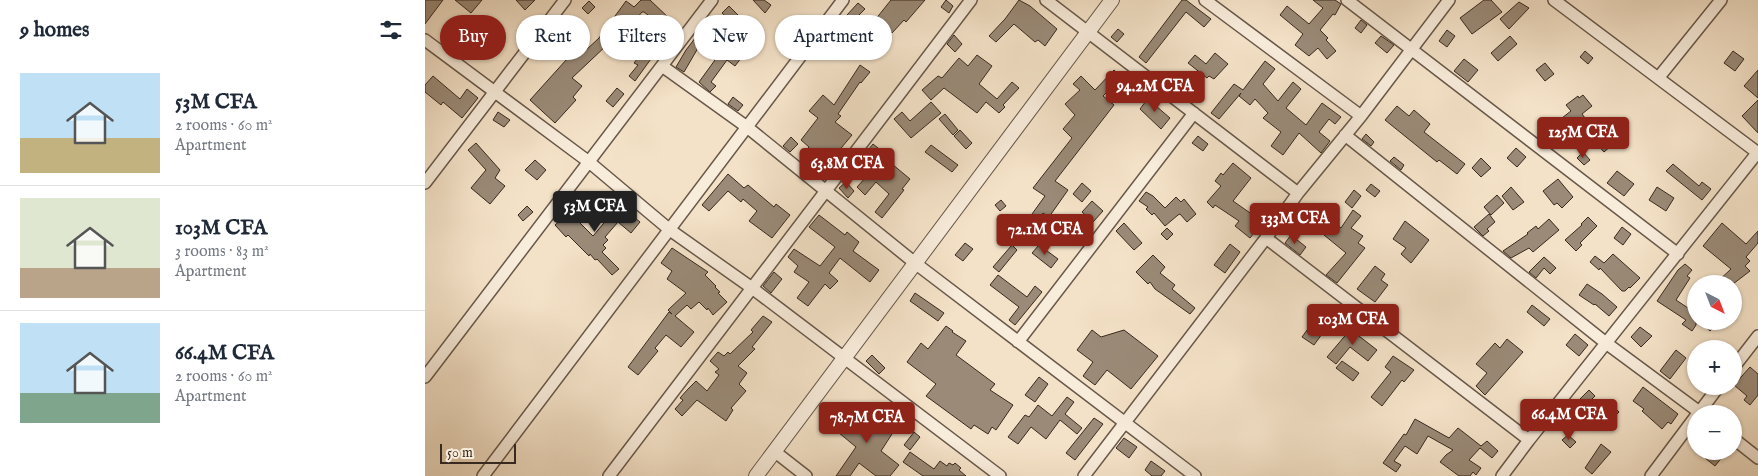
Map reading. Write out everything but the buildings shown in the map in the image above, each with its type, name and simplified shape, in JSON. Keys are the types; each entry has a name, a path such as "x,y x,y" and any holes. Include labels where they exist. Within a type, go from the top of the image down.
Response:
{"street":[{"path":"425,183 565,0"},
{"path":"425,377 712,0"},
{"path":"483,476 843,0"},
{"path":"609,476 971,0"},
{"path":"1046,0 1298,193"},
{"path":"756,476 1111,0"},
{"path":"1205,0 1361,116"},
{"path":"1347,0 1678,254"},
{"path":"1084,476 1266,238 1298,193 1361,116 1449,0"},
{"path":"1502,476 1758,152 1553,0"},
{"path":"1659,77 1721,0"},
{"path":"425,40 589,162 670,230 752,288 1000,476"},
{"path":"662,66 747,127 915,263 1195,476"},
{"path":"1018,342 1193,114"},
{"path":"1345,135 1606,343 1687,405"},
{"path":"1266,238 1529,440"},
{"path":"1742,357 1758,336"},
{"path":"1651,476 1687,430"},
{"path":"1742,445 1758,458"},
{"path":"774,451 806,476"}]}
